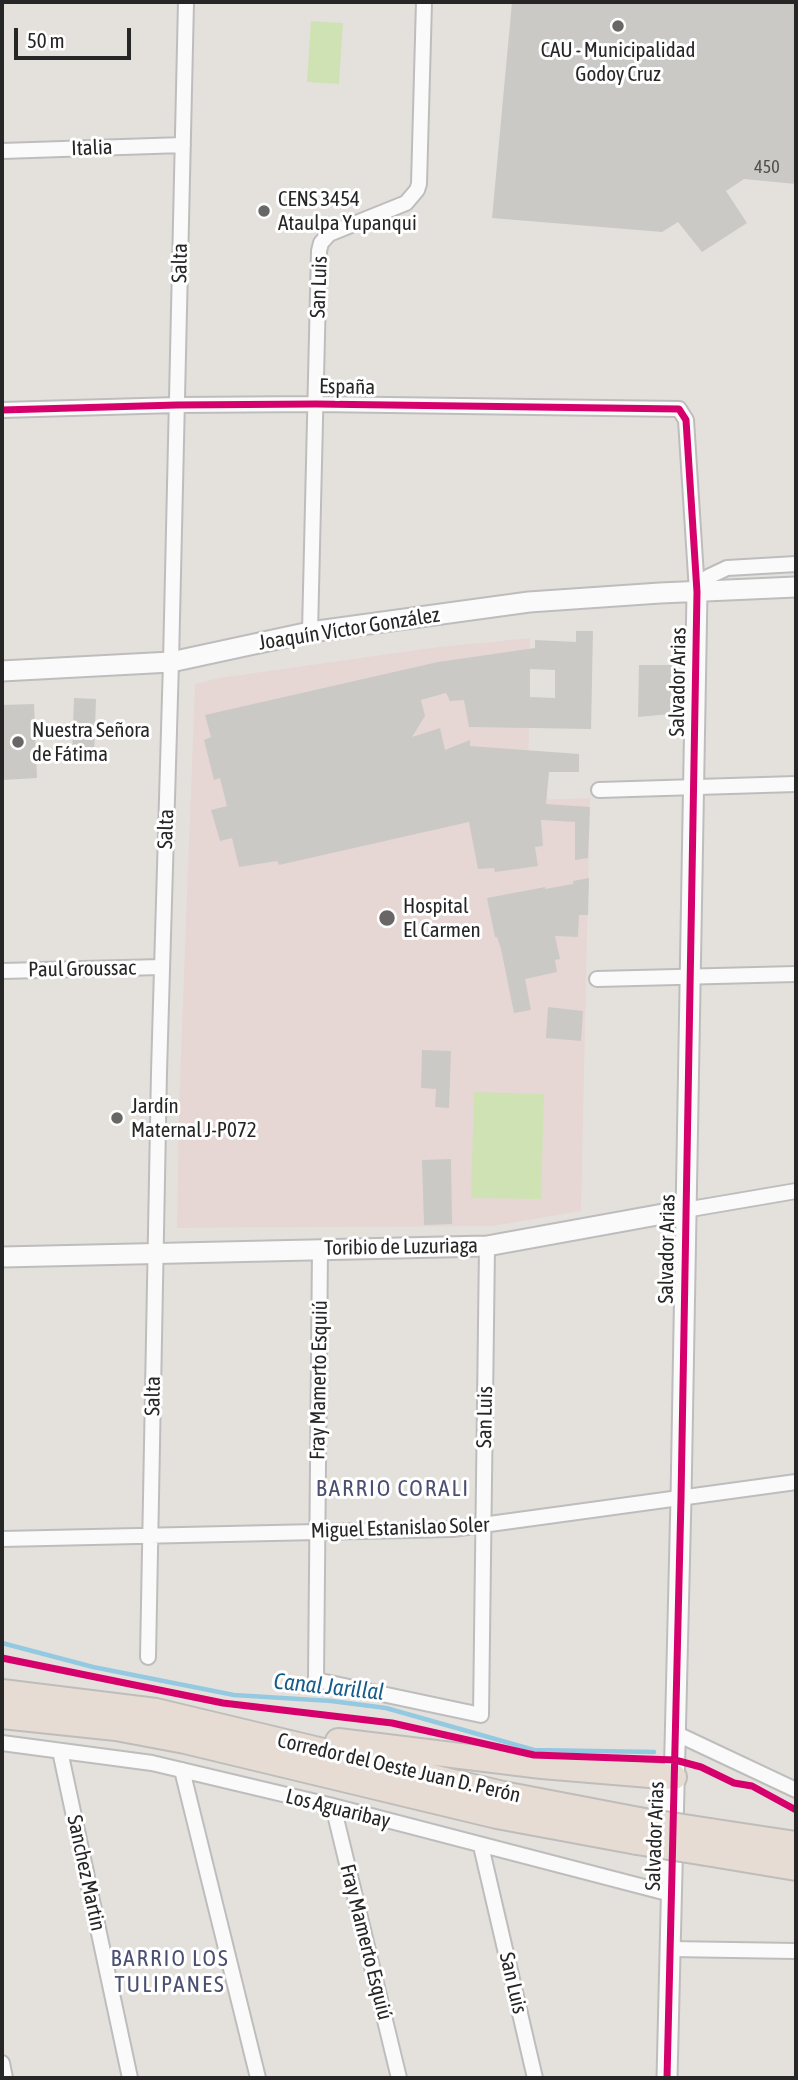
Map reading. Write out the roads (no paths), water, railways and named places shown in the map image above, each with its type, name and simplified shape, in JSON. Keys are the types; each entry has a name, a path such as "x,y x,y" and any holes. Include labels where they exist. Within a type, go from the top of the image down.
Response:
{"highway":[{"name":"Corredor del Oeste Juan D. Perón","path":"2,1692 138,1708 209,1722 490,1791 638,1831"},
{"name":"Corredor del Oeste Juan D. Perón","path":"2,1716 116,1728 185,1741 496,1816 638,1831 708,1842 796,1868"},
{"path":"209,1722 542,1766 674,1777"},
{"name":"Corredor del Oeste Juan D. Perón","path":"708,1842 796,1844"}],"street":[{"name":"Salta","path":"148,1657 186,2"},
{"name":"San Luis","path":"310,632 319,251 321,243 332,232 407,203 419,184 424,2"},
{"name":"Italia","path":"2,151 183,145"},
{"name":"España","path":"2,410 316,404 679,409 686,420"},
{"name":"Salvador Arias","path":"667,2078 681,1498 697,592 686,420"},
{"path":"697,592 708,577 727,568 796,564"},
{"name":"Joaquín Víctor González","path":"2,671 172,662 310,632 529,602 796,587"},
{"path":"599,790 796,784"},
{"name":"Paul Groussac","path":"2,971 162,967"},
{"path":"597,979 796,974"},
{"name":"Toribio de Luzuriaga","path":"2,1257 487,1246 796,1191"},
{"name":"San Luis","path":"316,1680 481,1715 487,1246"},
{"name":"Fray Mamerto Esquiú","path":"316,1680 320,1249"},
{"name":"Miguel Estanislao Soler","path":"2,1539 453,1529 796,1482"},
{"path":"675,1733 796,1790"},
{"name":"Los Aguaribay","path":"2,1743 152,1763 333,1806 671,1894"},
{"name":"Sanchez Martin","path":"60,1751 130,2078"},
{"path":"182,1770 258,2078"},
{"name":"Fray Mamerto Esquiú","path":"333,1806 398,2078"},
{"name":"San Luis","path":"481,1846 535,2078"},
{"path":"670,1949 796,1951"},
{"path":"2,2063 5,2078"}],"waterway":[{"name":"Canal Jarillal","path":"2,1643 93,1667 234,1695 331,1701 386,1708 534,1750 654,1752"}],"place":[{"name":"CAU - Municipalidad Godoy Cruz","path":"618,26"},
{"name":"CENS 3454 Ataulpa Yupanqui","path":"264,211"},
{"name":"Nuestra Señora de Fátima","path":"18,742"},
{"name":"Hospital El Carmen","path":"387,918"},
{"name":"Jardín Maternal J-P072","path":"117,1118"}],"district":[{"name":"BARRIO CORALI","path":"393,1489"},
{"name":"BARRIO LOS TULIPANES","path":"170,1972"}]}
